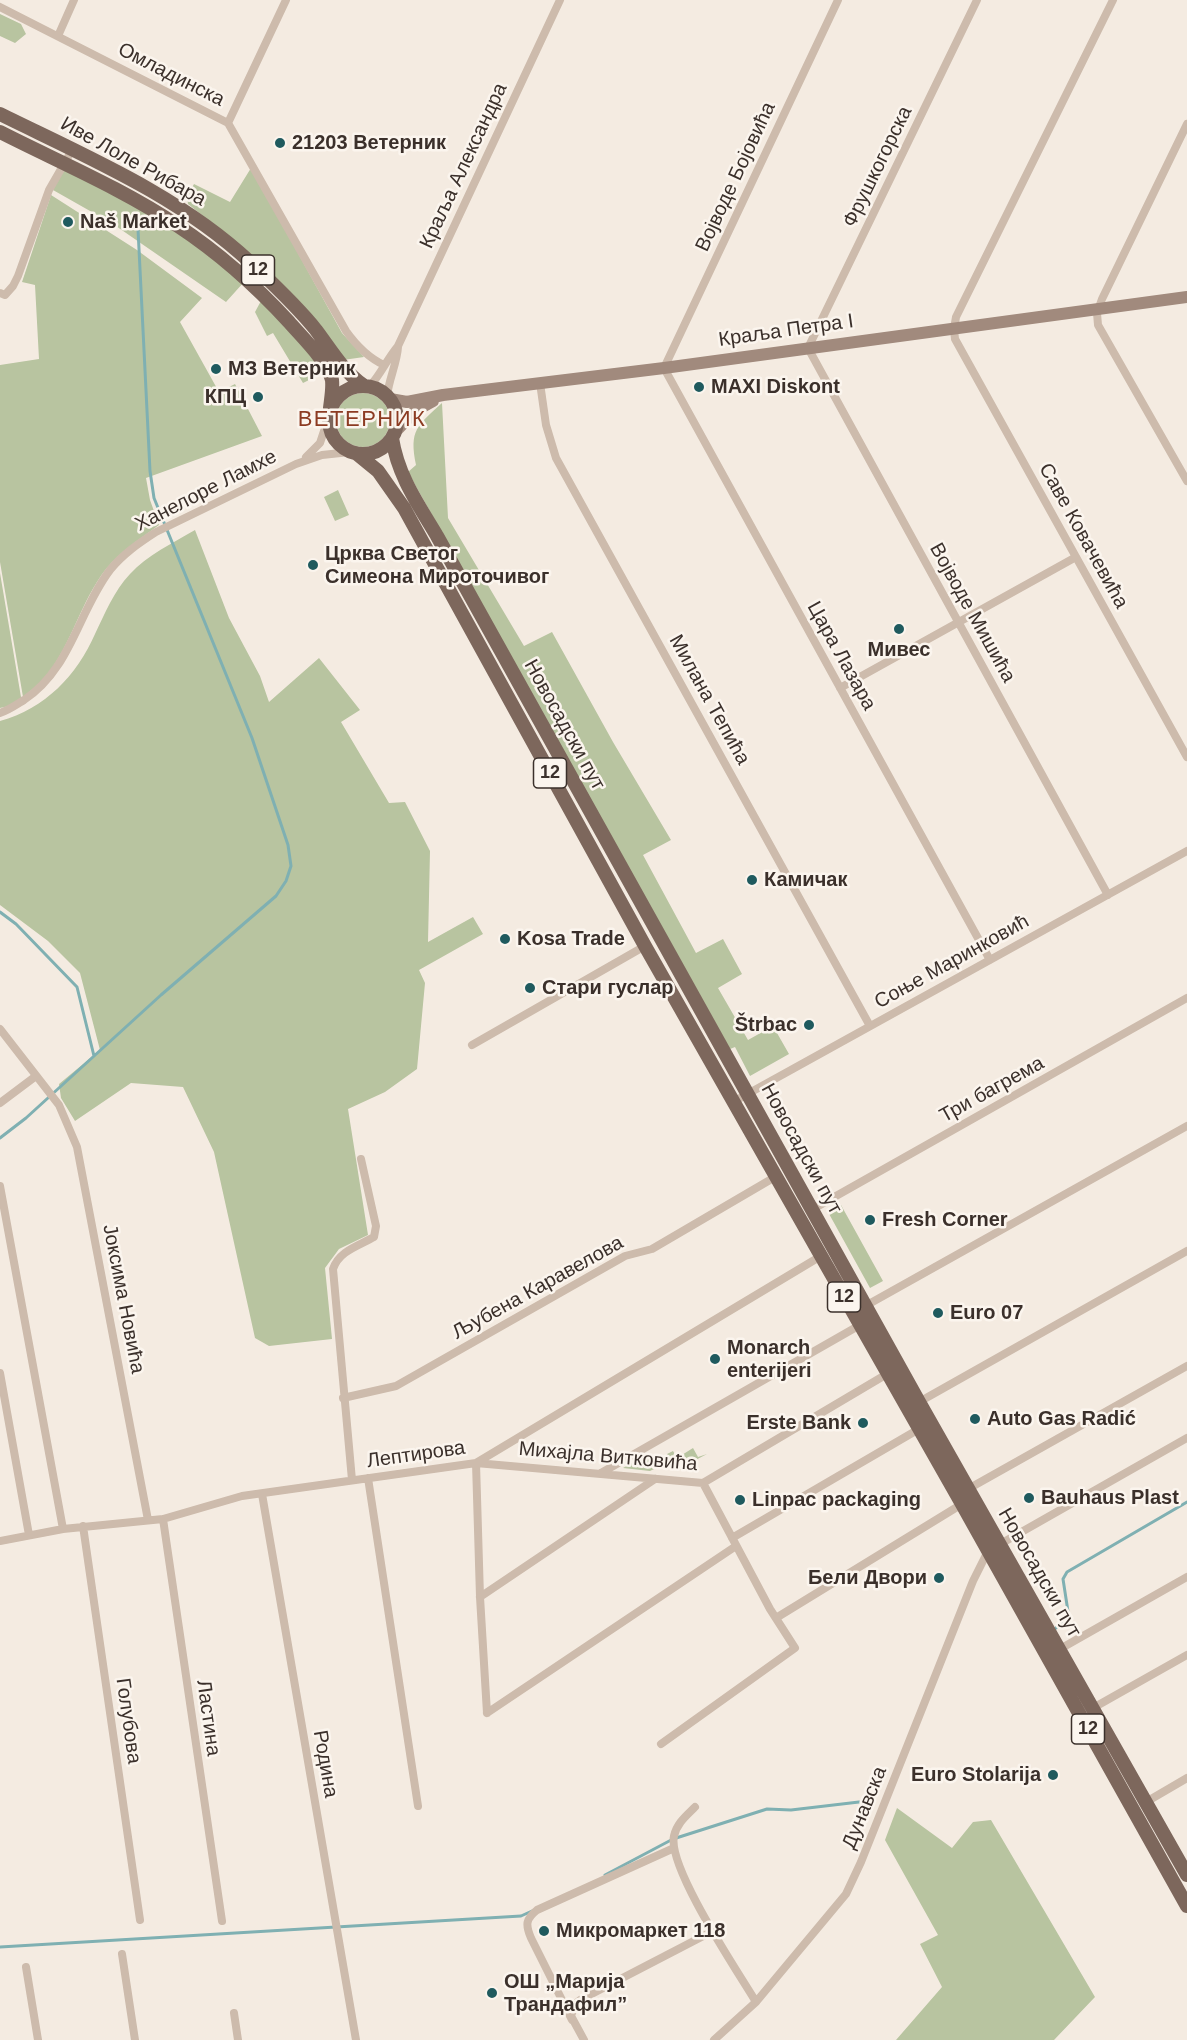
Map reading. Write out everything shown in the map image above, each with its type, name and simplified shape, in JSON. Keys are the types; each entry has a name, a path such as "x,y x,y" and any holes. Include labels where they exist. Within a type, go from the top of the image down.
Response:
{"main road":[{"name":"Иве Лоле Рибара","path":"0,114 176,204 226,241 314,328 346,371 366,386"},
{"name":"Иве Лоле Рибара","path":"0,132 176,224 216,253 262,292 304,339 327,370 332,380 329,414"},
{"name":"12","path":"366,386 379,389 388,397 397,415 393,435"},
{"path":"329,414 340,393 351,387 366,386"},
{"name":"12","path":"329,414 333,437 340,446 353,453"},
{"path":"353,453 368,454 379,450 393,435"},
{"name":"Новосадски пут","path":"393,435 396,463 404,480 867,1305 968,1489 994,1547 1187,1906"},
{"name":"Новосадски пут","path":"353,453 378,471 404,508 645,946 962,1504 994,1547 1060,1649 1186,1870"}],"street":[{"path":"58,36 74,0"},
{"path":"228,123 286,0"},
{"name":"Краља Александра","path":"398,346 560,0"},
{"name":"Војводе Бојовића","path":"664,368 838,0"},
{"name":"Фрушкогорска","path":"808,348 977,0"},
{"path":"954,329 956,317 1113,0"},
{"name":"Омладинска","path":"0,7 228,123 346,331 360,348 384,365"},
{"path":"1187,124 1098,310 1098,325 1187,481"},
{"path":"2,295 13,286 18,276 49,190 72,150"},
{"name":"Краља Петра I","path":"388,397 407,402 443,395 664,368 1187,297"},
{"name":"Саве Ковачевића","path":"954,329 955,339 1187,757"},
{"path":"366,386 380,375 384,365 398,346"},
{"path":"388,397 389,381 398,357 398,346"},
{"name":"Војводе Мишића","path":"808,348 1108,895"},
{"name":"Цара Лазара","path":"664,368 990,960"},
{"name":"Милана Тепића","path":"540,383 546,425 556,458 870,1026"},
{"path":"393,435 415,411 443,395"},
{"name":"Ханелоре Ламхе","path":"296,464 317,447 329,414"},
{"name":"Ханелоре Ламхе","path":"0,713 33,694 48,680 60,664 110,570 136,544 296,464 322,455 353,453"},
{"path":"840,688 1076,557"},
{"name":"Соње Маринковић","path":"733,1102 1187,851"},
{"path":"472,1046 645,946"},
{"name":"Три багрема","path":"813,1209 1187,998"},
{"name":"Јоксима Новића","path":"0,1029 51,1095 69,1124 77,1147 148,1520"},
{"path":"0,1103 36,1076"},
{"path":"867,1305 1187,1126"},
{"path":"352,1480 333,1269 336,1260 342,1254 374,1237 376,1226 361,1159"},
{"name":"Љубена Каравелова","path":"344,1398 396,1386 625,1256 652,1249 775,1178"},
{"path":"0,1186 63,1528"},
{"path":"919,1402 1187,1251"},
{"name":"Лептирова","path":"0,1541 63,1528 163,1519 242,1496 476,1462 821,1256"},
{"path":"601,1473 860,1325"},
{"path":"968,1489 1187,1366"},
{"path":"0,1373 29,1535"},
{"name":"Михајла Витковића","path":"476,1462 703,1483 888,1374"},
{"path":"476,1462 480,1597 487,1713 734,1542 919,1429"},
{"path":"994,1547 1187,1437"},
{"path":"368,1478 418,1806"},
{"path":"480,1597 655,1478"},
{"path":"660,1744 795,1648 776,1618 703,1483"},
{"name":"Родина","path":"262,1494 356,2040"},
{"path":"776,1618 962,1504"},
{"name":"Ластина","path":"163,1519 222,1921"},
{"name":"Голубова","path":"83,1526 140,1920"},
{"name":"Дунавска","path":"714,2040 756,2002 846,1894 865,1852 975,1575 994,1547"},
{"path":"1060,1649 1187,1577"},
{"path":"1093,1708 1187,1655"},
{"path":"1146,1802 1187,1778"},
{"path":"695,1807 678,1824 673,1839 674,1848 685,1878 712,1931 756,2002"},
{"path":"584,2040 531,1938 526,1926 528,1917 537,1910 674,1848"},
{"path":"572,2020 572,2010 580,2000 712,1931"},
{"path":"122,1954 135,2040"},
{"path":"26,1967 38,2040"},
{"path":"234,2013 238,2040"}],"green space":[{"path":"0,14 21,24 26,34 15,43 0,36"},
{"path":"251,168 342,333 364,357 343,360 222,231 188,204 187,197 194,184 230,202"},
{"path":"64,169 166,223 244,282 226,302 113,224 53,190"},
{"path":"51,195 137,250 202,298 180,322 219,392 235,384 262,436 146,478 150,500 159,525 124,551 106,569 97,581 56,663 42,681 23,697 0,562 0,365 39,359 35,285 22,282"},
{"path":"262,299 309,353 323,373 303,383 273,333 267,336 255,312"},
{"path":"363,393 373,395 382,401 388,410 390,420 388,430 382,439 373,445 363,447 353,445 344,439 338,430 336,420 338,410 344,401 353,395"},
{"path":"442,403 448,518 524,646 552,632 671,840 643,855 696,953 723,939 742,974 718,988 748,1040 773,1026 789,1054 750,1076 735,1047 730,1049 408,472 416,465 414,444 417,430 426,417"},
{"path":"338,490 349,515 335,521 324,497"},
{"path":"195,530 229,618 260,676 269,702 319,658 360,710 341,722 389,803 405,802 430,851 428,942 473,917 483,934 419,970 425,983 417,1069 385,1092 348,1109 368,1235 339,1249 325,1268 332,1339 269,1346 255,1338 214,1152 183,1087 131,1083 75,1121 61,1098 59,1084 100,1050 80,973 48,941 0,905 0,721 31,708 58,688 88,649 106,610 130,574 152,555"},
{"path":"0,573 22,703 0,708"},
{"path":"841,1205 883,1281 870,1288 828,1212"},
{"path":"693,1448 698,1457 707,1454 690,1463 695,1472 657,1467 670,1460 667,1454 673,1451 677,1458"},
{"path":"646,1455 654,1469 650,1471 623,1468"},
{"path":"897,1808 952,1848 973,1822 991,1820 1095,1997 1054,2040 896,2040 942,1987 920,1944 938,1935 885,1840"}],"waterway":[{"path":"0,1138 26,1118 161,995 276,896 286,881 291,866 288,845 252,738 154,498 150,471 138,229"},
{"path":"0,912 16,924 77,987 94,1056"},
{"path":"1056,1628 1069,1618 1063,1579 1067,1572 1187,1502"},
{"path":"605,1875 673,1839 767,1809 791,1810 859,1802"},
{"path":"0,1947 521,1916 532,1911"}],"place":[{"name":"21203 Ветерник","path":"280,143"},
{"name":"Naš Market","path":"68,222"},
{"name":"МЗ Ветерник","path":"216,369"},
{"name":"MAXI Diskont","path":"699,387"},
{"name":"КПЦ","path":"258,397"},
{"name":"Црква Светог Симеона Мироточивог","path":"313,565"},
{"name":"Мивес","path":"899,629"},
{"name":"Камичак","path":"752,880"},
{"name":"Kosa Trade","path":"505,939"},
{"name":"Стари гуслар","path":"530,988"},
{"name":"Štrbac","path":"809,1025"},
{"name":"Fresh Corner","path":"870,1220"},
{"name":"Euro 07","path":"938,1313"},
{"name":"Monarch enterijeri","path":"715,1359"},
{"name":"Auto Gas Radić","path":"975,1419"},
{"name":"Erste Bank","path":"863,1423"},
{"name":"Bauhaus Plast","path":"1029,1498"},
{"name":"Linpac packaging","path":"740,1500"},
{"name":"Бели Двори","path":"939,1578"},
{"name":"Euro Stolarija","path":"1053,1775"},
{"name":"Микромаркет 118","path":"544,1931"},
{"name":"ОШ „Марија Трандафил”","path":"492,1993"}],"district":[{"name":"ВЕТЕРНИК","path":"362,420"}]}
